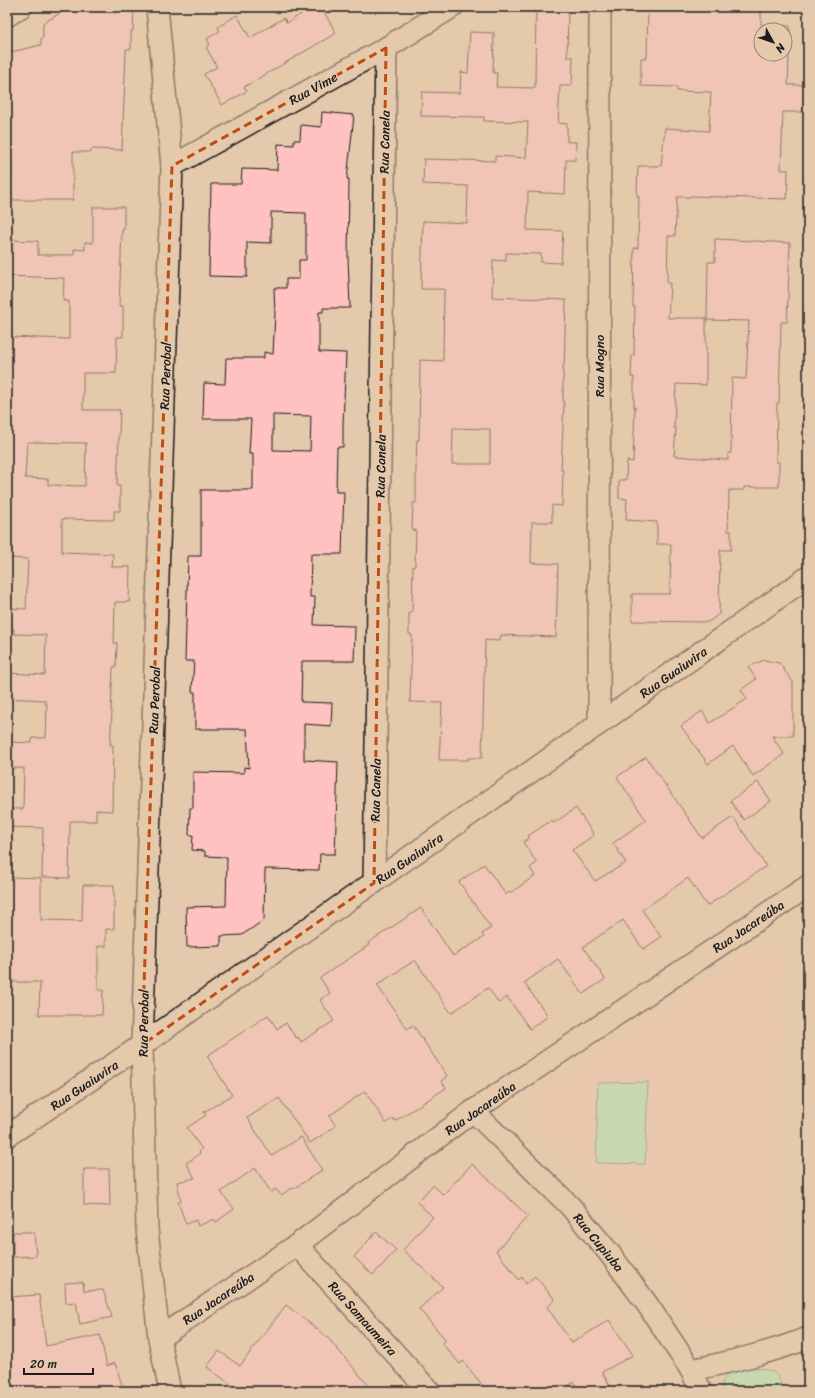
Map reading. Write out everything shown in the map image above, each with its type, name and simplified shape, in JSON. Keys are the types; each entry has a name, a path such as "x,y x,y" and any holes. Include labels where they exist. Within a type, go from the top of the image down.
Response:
{"street":[{"path":"7,16 21,7"},
{"name":"Rua Perobal","path":"157,7 172,166 142,1045 147,1228 159,1338 170,1391"},
{"name":"Rua Vime","path":"172,166 386,48 452,7"},
{"name":"Rua Mogno","path":"599,724 600,7"},
{"name":"Rua Canela","path":"374,883 386,48"},
{"name":"Rua Guaiuvira","path":"7,1136 142,1045 808,577"},
{"name":"Rua Jacareúba","path":"159,1338 297,1245 473,1111 808,886"},
{"name":"Rua Cupiuba","path":"473,1111 570,1206 610,1254 647,1304 691,1370 701,1391"},
{"name":"Rua Samaumeira","path":"297,1245 428,1391"},
{"path":"691,1370 753,1356 808,1338"}],"highlighted area":[{"path":"386,48 374,883 142,1045 172,166"}],"shaded area":[{"path":"755,949 762,949 775,954 783,962 777,1299 772,1311 760,1320 720,1331 699,1325 691,1316 669,1275 636,1230 607,1194 529,1113 531,1101 537,1094 738,957"}],"green space":[{"path":"648,1082 645,1164 596,1163 598,1083"},
{"path":"751,1368 764,1369 773,1372 779,1379 782,1391 722,1391 722,1384 727,1375 735,1371"}],"building":[{"path":"71,7 134,7 133,31 131,31 131,49 126,49 122,150 91,149 91,152 73,152 73,200 11,200 12,160 7,160 7,53 41,45 41,38 43,38 43,23"},
{"path":"312,7 321,7 336,33 244,87 247,91 222,105 204,74 217,67 206,47 210,44 207,39 220,31 218,27 237,15 250,38 284,18 287,23"},
{"path":"536,7 568,7 567,57 573,57 572,86 560,86 558,123 567,124 567,142 576,142 575,160 566,160 565,194 528,192 527,230 563,231 561,263 541,262 541,254 506,253 506,261 493,260 492,297 566,300 563,366 564,402 561,470 563,470 562,506 552,505 552,522 532,522 531,563 558,564 556,637 501,635 500,641 485,640 482,758 468,758 468,760 439,760 442,703 410,702 412,635 409,634 409,613 412,613 413,566 415,566 416,530 412,530 413,503 416,503 417,440 419,440 420,360 443,361 444,289 421,289 423,221 467,223 468,186 423,184 424,159 495,161 495,156 526,158 528,122 484,121 484,117 421,116 422,92 460,93 461,72 468,73 470,32 494,33 493,73 497,73 496,87 535,88","holes":["453,428 490,429 490,464 452,464"]},
{"path":"648,7 761,7 761,22 753,22 753,62 789,62 788,85 804,85 803,112 783,112 781,170 788,170 787,199 690,196 677,197 675,236 668,236 667,283 670,283 668,318 706,318 706,385 676,384 674,428 676,428 674,456 728,460 728,453 731,453 732,378 746,379 749,321 707,320 708,262 715,262 715,239 790,243 787,322 781,322 779,403 777,403 776,462 779,462 779,487 744,487 744,490 729,490 728,531 731,531 731,550 720,550 719,614 708,622 632,621 632,594 670,594 671,544 657,544 657,522 626,520 627,499 619,498 619,480 626,480 627,461 633,462 635,407 634,377 631,377 632,355 634,355 634,248 638,248 638,166 661,166 665,128 709,131 711,92 677,91 677,87 641,86 641,58 647,58"},
{"path":"322,112 354,115 347,179 349,179 348,258 350,308 323,308 323,312 319,312 319,352 346,353 343,447 337,447 336,492 344,492 342,554 311,554 310,597 315,597 314,625 355,626 354,661 302,661 301,702 332,703 331,726 304,724 304,760 338,762 335,854 320,854 319,870 265,869 264,920 242,935 221,936 221,946 187,947 186,907 226,906 227,857 205,856 205,851 192,850 193,835 189,835 190,808 193,808 193,772 244,773 244,767 249,768 247,729 195,729 195,692 192,692 194,661 185,661 188,556 201,556 201,490 253,490 253,454 249,454 251,419 203,419 204,383 225,384 226,358 264,358 264,352 273,354 275,314 274,288 286,288 286,279 299,279 299,260 306,260 306,213 271,212 271,243 247,242 247,277 209,276 211,184 241,184 242,169 277,170 278,144 294,145 294,140 300,140 301,125 321,127","holes":["273,415 311,416 310,451 273,450"]},
{"path":"93,207 124,207 119,306 123,306 123,337 117,337 116,373 83,373 83,410 120,410 117,486 120,486 120,511 114,511 114,520 62,519 62,552 113,554 112,567 130,567 129,602 115,602 114,643 117,643 116,667 113,667 110,745 113,745 112,811 96,810 96,821 70,821 69,878 42,877 43,828 7,827 7,809 23,809 24,768 8,768 8,742 32,743 32,738 46,738 47,704 45,704 45,700 7,698 7,673 45,675 46,635 14,634 14,629 7,629 7,608 26,609 28,559 7,558 7,337 69,339 69,301 63,301 64,278 7,276 7,240 38,241 38,255 74,255 74,249 85,250 85,242 93,243","holes":["27,442 86,443 85,486 48,485 48,479 25,478"]},
{"path":"764,660 779,663 793,682 793,736 772,736 784,754 753,776 733,746 708,764 681,726 702,711 710,723 747,699 741,690 756,679 748,667"},
{"path":"646,757 702,838 733,817 766,866 707,906 688,878 642,910 661,937 643,949 623,920 583,947 605,979 583,994 558,959 524,983 548,1016 530,1029 507,997 499,1003 488,988 451,1013 415,960 377,985 407,1029 413,1025 447,1076 441,1081 446,1088 395,1121 393,1118 386,1123 365,1091 329,1116 336,1126 310,1143 279,1098 247,1118 272,1156 301,1137 322,1170 281,1195 276,1189 271,1192 255,1168 221,1192 234,1209 216,1222 214,1219 198,1226 196,1220 186,1224 178,1202 181,1201 177,1182 195,1178 186,1163 200,1154 199,1152 202,1149 187,1128 206,1115 204,1112 232,1095 207,1056 268,1015 277,1029 286,1023 296,1038 298,1037 301,1042 334,1021 320,1000 330,993 320,978 369,945 368,943 421,908 453,956 484,937 482,934 491,928 459,882 484,864 506,895 509,892 510,893 535,876 530,868 537,863 523,842 530,838 528,836 552,820 554,823 576,808 594,835 572,850 595,881 626,863 613,843 646,820 617,777"},
{"path":"758,782 771,801 744,820 730,801"},
{"path":"7,877 41,878 41,920 82,921 83,885 114,885 114,929 106,929 106,946 98,946 98,990 103,990 102,1015 39,1015 40,982 7,982"},
{"path":"472,1164 528,1216 496,1251 519,1280 522,1277 526,1284 535,1276 555,1300 547,1307 572,1343 609,1320 633,1355 602,1372 613,1391 579,1391 574,1382 560,1391 487,1391 463,1361 460,1364 442,1343 446,1340 419,1309 443,1287 403,1250 433,1217 417,1202 433,1185 443,1195"},
{"path":"84,1169 109,1169 110,1206 84,1205"},
{"path":"13,1232 34,1232 36,1256 13,1257"},
{"path":"376,1232 396,1250 373,1275 354,1257"},
{"path":"83,1282 84,1291 103,1290 112,1317 80,1324 76,1302 66,1303 65,1283"},
{"path":"39,1295 46,1346 100,1335 107,1366 115,1363 124,1391 7,1391 7,1297"},
{"path":"286,1305 327,1337 373,1391 240,1391 207,1367 219,1351 240,1366"}]}
